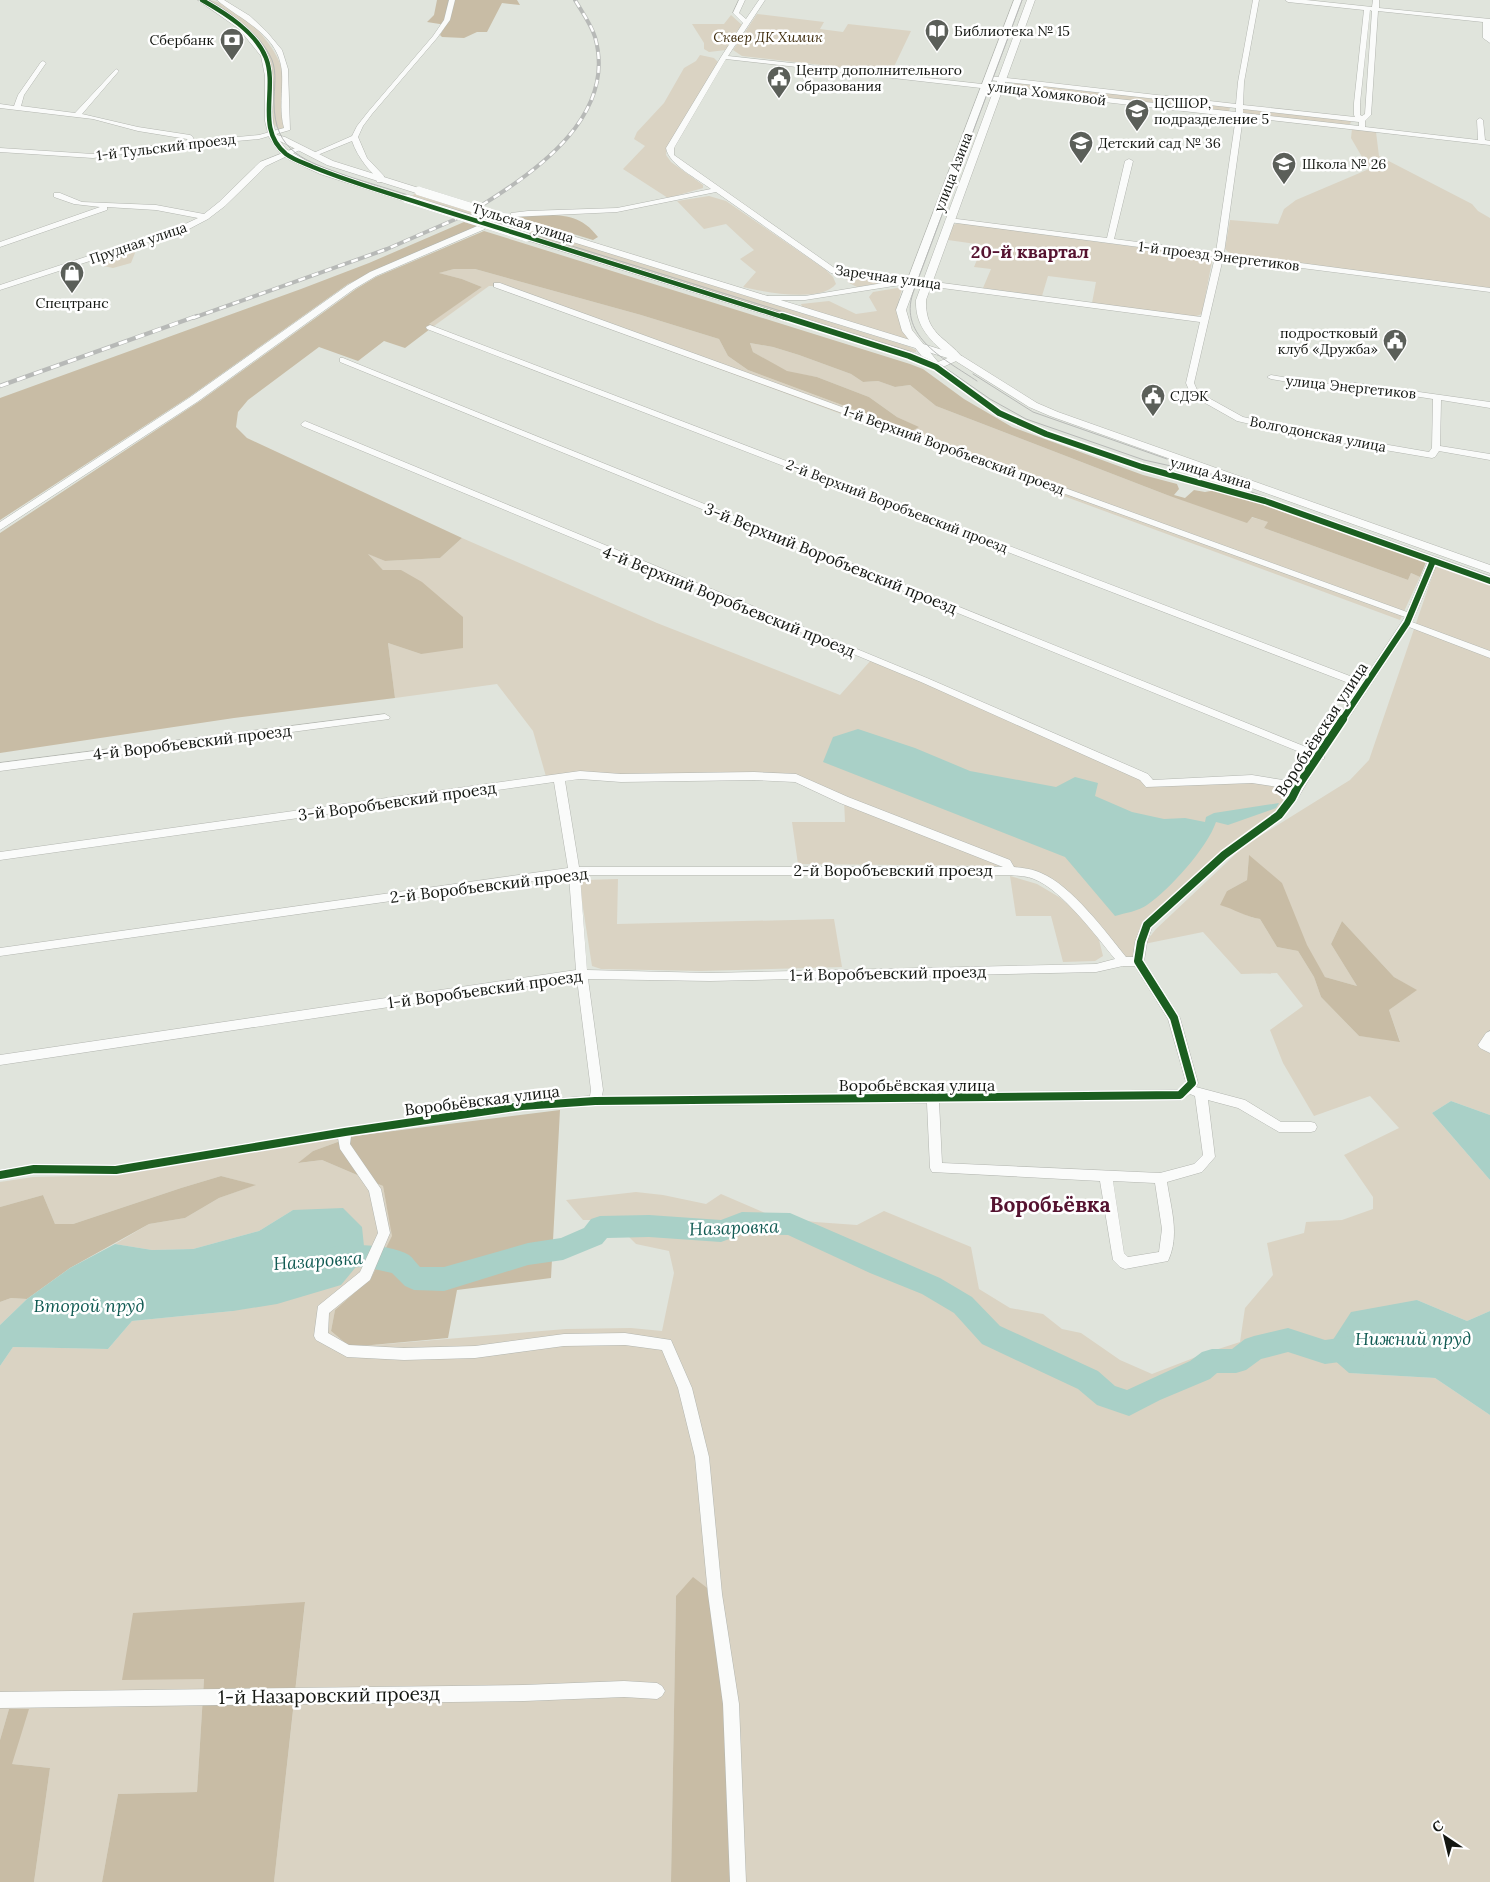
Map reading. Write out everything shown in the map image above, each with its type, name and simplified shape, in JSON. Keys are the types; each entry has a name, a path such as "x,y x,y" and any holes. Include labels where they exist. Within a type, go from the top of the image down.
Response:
{"main road":[{"name":"улица Азина","path":"936,367 907,331 902,320 901,310 1018,0"},
{"name":"улица Азина","path":"958,358 937,341 921,320 920,300 1030,0"},
{"path":"936,367 958,358"}],"street":[{"name":"Тульская улица","path":"202,0 239,27 255,41 263,52 268,63 268,120 272,135 285,153 326,172 407,200 909,356 936,367"},
{"path":"220,0 253,22 270,39 284,60 285,115 288,129 272,135"},
{"path":"380,180 380,176 361,155 355,138 360,126 370,113 435,37 447,20 452,0"},
{"path":"742,0 736,13 747,23"},
{"name":"Заречная улица","path":"762,0 724,57 670,148 671,155 675,160 716,190 834,271 1204,320"},
{"path":"1204,320 1210,301 1219,256 1239,115 1241,82 1256,0"},
{"path":"1288,0 1488,21 1486,38 1490,41"},
{"path":"1360,125 1368,115 1377,8 1376,0"},
{"path":"1360,125 1356,103 1366,8"},
{"name":"улица Хомяковой","path":"724,57 1240,106 1486,143"},
{"path":"17,107 21,95 43,63"},
{"path":"77,115 116,71"},
{"name":"улица Хомяковой","path":"999,83 1239,115 1360,125"},
{"path":"0,106 93,116 138,129 190,137 192,143"},
{"path":"1480,120 1486,143"},
{"name":"Тульская улица","path":"272,135 313,155 380,180 958,358"},
{"name":"1-й Тульский проезд","path":"0,150 93,156 272,135"},
{"path":"313,155 355,138"},
{"name":"Прудная улица","path":"1,286 155,239 186,227 205,217 239,188 263,164 300,148"},
{"path":"1110,242 1129,161"},
{"path":"514,215 617,210 716,190"},
{"path":"57,195 86,205 170,208 205,217"},
{"path":"0,245 102,210 110,205"},
{"name":"1-й проезд Энергетиков","path":"949,220 1490,290"},
{"path":"0,527 194,400 351,287 372,274 482,227"},
{"path":"834,271 843,283 841,293"},
{"path":"766,298 805,298 911,281"},
{"name":"1-й Верхний Воробъевский проезд","path":"497,284 1408,619 1490,655"},
{"name":"Волгодонская улица","path":"1204,320 1190,384 1194,393 1206,402 1240,419 1278,428 1434,452 1490,457"},
{"name":"2-й Верхний Воробъевский проезд","path":"430,327 1364,685"},
{"name":"улица Азина","path":"958,358 1033,405 1490,569"},
{"name":"3-й Верхний Воробъевский проезд","path":"343,360 1320,756"},
{"name":"улица Азина","path":"936,367 977,399 1020,424 1142,467 1265,502 1490,581"},
{"name":"улица Энергетиков","path":"1271,378 1323,386 1355,385 1490,405"},
{"path":"1434,452 1437,397"},
{"name":"4-й Верхний Воробъевский проезд","path":"305,424 924,680 1144,777 1150,784 1252,780 1298,786"},
{"path":"1198,482 1208,469"},
{"name":"Воробьёвская улица","path":"1138,961 1141,942 1147,925 1237,844 1282,814 1291,802 1298,786 1320,756 1408,619 1433,561"},
{"name":"4-й Воробъевский проезд","path":"0,767 385,717"},
{"name":"3-й Воробъевский проезд","path":"0,856 560,778 580,776 621,778 754,776 796,778 844,800 1006,863 1011,871"},
{"path":"560,778 574,871 582,974 597,1090 595,1101"},
{"name":"2-й Воробъевский проезд","path":"0,952 574,871 1011,871 1040,876 1082,913 1123,962"},
{"path":"1138,961 1174,1018 1192,1083 1188,1089 1241,1104 1278,1128 1311,1126"},
{"name":"1-й Воробъевский проезд","path":"0,1060 582,974 710,977 1096,968 1138,961"},
{"name":"Воробьёвская улица","path":"0,1175 34,1169 116,1170 345,1132 522,1106 595,1101 1170,1097 1180,1095 1188,1089"},
{"path":"933,1098 936,1168 1160,1178 1198,1168 1210,1157 1201,1093"},
{"path":"345,1132 344,1145 375,1189 384,1233 365,1276 323,1310 321,1336 347,1351 404,1354 475,1352 564,1340 626,1339 666,1344 685,1388 702,1457 715,1594 731,1704 738,1882"},
{"path":"1106,1176 1118,1256 1125,1263 1163,1257 1168,1249 1169,1236 1160,1178"},
{"name":"1-й Назаровский проезд","path":"0,1700 524,1693 624,1689 657,1690"}],"green space":[{"path":"206,0 229,7 241,15 263,36 272,48 282,70 283,122 285,129 278,129 270,120 272,72 268,55 262,45 245,27 225,11"},
{"name":"Сквер ДК Химик","path":"757,14 824,22 820,29 843,32 848,24 911,31 891,73 742,56 733,50"},
{"path":"731,15 742,25 726,50 709,52 704,49 704,43 692,24 724,24"},
{"path":"700,55 714,58 718,62 667,148 666,155 671,162 703,185 703,188 668,198 623,169 645,146 634,139 637,132 664,103 684,68 696,61"},
{"path":"1014,83 1230,108 1229,111 1225,112 1016,87 1013,86"},
{"path":"1243,109 1351,122 1345,125 1246,114 1242,112"},
{"path":"1352,129 1376,132 1379,156 1472,204 1478,211 1490,218 1490,288 1233,256 1225,249 1230,220 1278,224 1284,209 1296,200 1369,169 1351,138"},
{"path":"416,193 907,346 916,350 916,352 903,351 410,197"},
{"path":"709,196 726,201 826,270 833,277 836,284 829,290 806,295 778,293 743,287 756,272 740,259 754,250 726,224 704,229 677,201"},
{"path":"959,223 1203,256 1212,261 1202,314 1194,317 1092,303 1096,282 1048,276 1042,296 983,288 991,269 974,267 983,245 948,240 953,225"},
{"path":"137,248 131,263 113,268 103,266 102,261 106,256"},
{"path":"454,269 475,269 641,315 719,339 728,356 748,370 912,431 918,427 897,417 869,397 817,377 787,372 753,352 750,343 773,347 799,355 851,374 863,382 878,381 895,387 910,385 936,406 1167,495 1269,522 1264,528 1408,580 1411,573 1420,577 1400,620 494,286 489,286 434,326 428,324 482,287 462,279 438,273"},
{"path":"851,275 893,281 857,287 849,283 845,277"},
{"path":"897,288 902,289 898,315 901,326 909,338 908,340 802,307 801,304 829,301 856,314 877,311 869,297 873,292"},
{"path":"462,538 657,623 840,695 872,659 1150,784 1252,779 1298,786 1291,802 1237,844 1147,925 1138,961 1123,962 1108,942 1039,876 1011,871 1006,863 999,866 798,864 792,822 845,822 844,800 796,778 580,775 547,780 533,731 497,684 395,698 388,643 421,654 401,571 383,570 367,553 385,561 440,558"},
{"path":"1436,565 1490,585 1490,1115 1451,1101 1432,1113 1490,1180 1490,1311 1467,1321 1417,1300 1350,1373 1435,1378 1490,1415 1490,1882 738,1882 676,1596 671,1882 274,1882 305,1603 204,1679 197,1792 118,1794 102,1882 34,1882 50,1768 12,1764 9,1709 0,1740 0,1366 13,1347 108,1349 132,1321 233,1311 293,1210 259,1231 193,1249 152,1250 115,1244 149,1224 185,1218 219,1198 255,1185 221,1176 73,1224 55,1224 43,1195 0,1207 0,1182 33,1177 114,1175 354,1136 313,1151 299,1163 322,1160 383,1186 393,1236 371,1278 335,1310 331,1331 350,1347 566,1329 631,1328 662,1331 674,1273 669,1251 636,1244 612,1220 583,1220 566,1200 636,1192 663,1195 706,1204 721,1194 772,1216 857,1225 884,1211 971,1247 979,1289 1010,1308 1043,1314 1062,1329 1081,1333 1120,1360 1152,1374 1240,1342 1245,1308 1273,1275 1267,1243 1304,1233 1306,1222 1342,1220 1373,1209 1373,1197 1344,1155 1399,1128 1370,1096 1314,1116 1283,1063 1270,1030 1303,1006 1277,973 1241,974 1203,932 1144,944 1156,929 1244,846 1350,780 1369,760","holes":["1249,856 1325,977 1357,986 1331,944 1342,921 1394,977 1416,990 1389,1010 1400,1041 1359,1036 1321,997 1314,977 1298,951 1277,947 1260,919 1247,915 1236,907 1227,891 1247,880"]},
{"path":"1010,876 1037,884 1059,897 1080,915 1099,940 1103,956 1095,961 1063,962 1051,916 1016,916"},
{"path":"618,879 617,924 834,919 842,967 701,971 601,969 592,966 579,882 585,880"},
{"path":"11,1298 27,1299 0,1325 0,1302"}],"shaded area":[{"path":"437,0 517,0 520,5 502,3 487,32 477,32 464,38 442,37 440,35 446,25 427,22 434,15"},
{"path":"533,215 561,216 577,219 591,229 598,237 593,240 518,217"},
{"path":"464,222 478,226 398,260 348,284 189,397 0,520 0,398 301,289 369,263"},
{"path":"484,231 910,364 923,369 964,399 1012,427 1143,475 1177,484 1179,489 1174,495 1185,498 1194,490 1205,492 1216,490 1426,562 1420,577 1411,573 1408,580 1264,528 1268,522 1252,517 1247,523 1167,495 936,406 910,385 895,387 878,381 863,382 851,374 799,355 773,347 750,343 753,352 787,371 817,377 869,397 897,417 919,427 912,431 748,370 728,356 719,339 641,315 475,269 454,269 439,273 482,287 429,324 434,326 405,348 384,341 358,361 319,347 248,400 238,412 236,427 247,438 462,538 440,558 385,561 368,554 383,570 401,570 422,582 463,617 463,648 421,654 388,643 395,698 234,718 0,753 0,533 200,401 356,289 376,277"},
{"path":"1249,855 1282,883 1307,945 1325,977 1357,986 1331,944 1342,921 1394,977 1417,990 1389,1010 1400,1042 1359,1036 1321,997 1314,977 1298,951 1277,947 1260,919 1220,905 1227,891 1247,880"},
{"path":"560,1110 551,1278 457,1290 448,1338 350,1347 331,1331 335,1310 371,1278 392,1236 383,1186 322,1160 298,1163 313,1151 354,1136"},
{"path":"221,1176 256,1185 219,1198 185,1218 149,1224 70,1268 27,1299 11,1298 0,1302 0,1207 43,1195 55,1224 73,1224"},
{"path":"693,1577 715,1594 738,1882 671,1882 676,1596"},
{"path":"305,1602 274,1882 102,1882 118,1794 197,1792 204,1679 122,1680 133,1613"},
{"path":"9,1709 29,1709 12,1764 50,1768 34,1882 0,1882 0,1740"}],"water":[{"path":"858,729 915,748 970,771 1056,787 1075,777 1098,783 1095,796 1132,812 1164,819 1185,818 1205,822 1206,817 1214,813 1279,803 1276,808 1228,825 1216,822 1205,844 1177,879 1144,907 1115,916 1065,857 823,762 833,737"},
{"path":"1451,1101 1490,1115 1490,1180 1432,1113"},
{"name":"Второй пруд","path":"343,1208 362,1227 365,1256 341,1285 277,1304 233,1311 132,1321 108,1349 13,1347 0,1366 0,1325 27,1299 70,1268 115,1244 152,1250 193,1249 259,1231 293,1210"},
{"name":"Нижний пруд","path":"1417,1300 1467,1321 1490,1311 1490,1415 1435,1378 1349,1373 1325,1352 1351,1312"}],"waterway":[{"name":"Назаровка","path":"335,1257 365,1256 399,1263 414,1278 444,1279 528,1254 563,1249 593,1236 600,1227 649,1226 721,1231 742,1223 790,1224 879,1265 931,1286 963,1305 991,1335 1088,1380 1107,1396 1129,1403 1150,1391 1200,1370 1212,1361 1236,1361 1254,1348 1288,1340 1325,1352 1354,1348"}],"tram line":[{"path":"209,0 245,26 267,50 274,70 275,119 280,133 286,144 295,152 318,165 347,176 909,351 941,365 990,399 1026,419 1144,460 1188,470"},
{"path":"977,381 939,356 928,346 918,335 912,322 910,309 913,293 1022,0"},
{"path":"973,374 1033,412 1167,459"},
{"path":"1183,468 1188,470"},
{"path":"1188,470 1490,576"}],"railway":[{"path":"482,205 527,175 549,157 568,137 584,115 595,91 599,65 595,37 575,0"},
{"path":"193,318 387,249 456,219"},
{"path":"0,386 197,316"}],"cycle path":[{"path":"202,0 221,11 241,27 251,36 265,55 269,72 268,120 270,129 281,150 297,160 370,188 909,356 936,367 999,413 1046,434 1142,467 1265,501 1490,581"},
{"path":"0,1175 34,1169 116,1170 345,1132 522,1106 595,1101 1180,1095 1192,1083 1174,1018 1138,961 1141,942 1147,925 1224,855 1272,821 1286,807 1298,786 1407,623 1433,561"}],"place":[{"name":"Библиотека № 15","path":"937,52"},
{"name":"Сбербанк","path":"232,61"},
{"name":"Центр дополнительного образования","path":"779,99"},
{"name":"ЦСШОР, подразделение 5","path":"1137,132"},
{"name":"Детский сад № 36","path":"1081,164"},
{"name":"Школа № 26","path":"1284,185"},
{"name":"Спецтранс","path":"72,294"},
{"name":"подростковый клуб «Дружба»","path":"1395,362"},
{"name":"СДЭК","path":"1153,417"}],"district":[{"name":"20-й квартал","path":"1030,252"},
{"name":"Воробьёвка","path":"1050,1205"}]}
